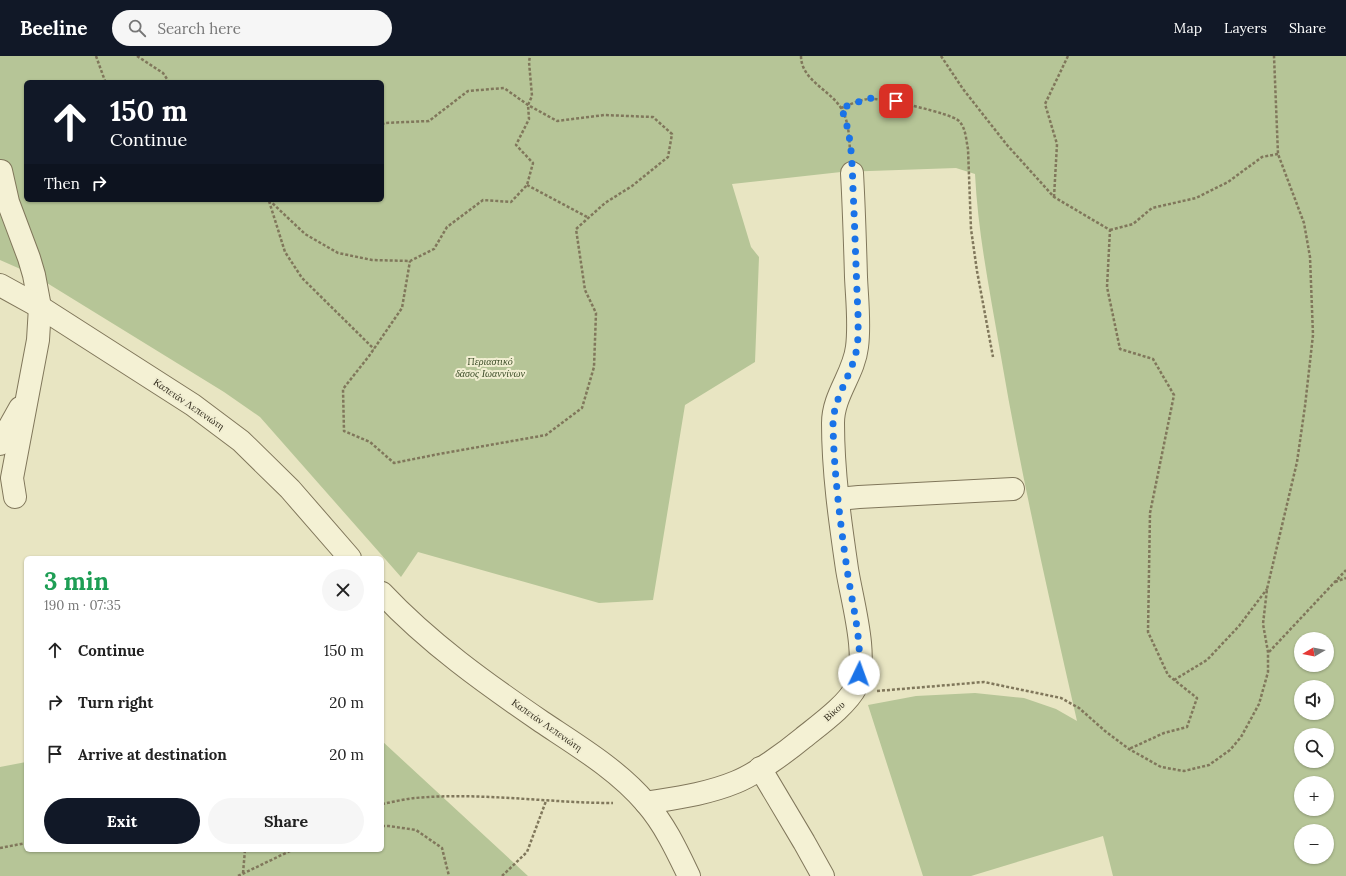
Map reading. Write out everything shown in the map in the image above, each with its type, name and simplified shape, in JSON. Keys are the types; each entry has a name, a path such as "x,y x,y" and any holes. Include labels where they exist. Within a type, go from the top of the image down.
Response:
{"street":[{"path":"1,171 8,202 33,270 40,307 38,340 12,478 15,497"},
{"path":"852,173 858,334 856,355 838,397 834,413 833,432 838,500 847,570 859,643 859,674 854,690"},
{"name":"Καπετάν Λεπενιώτη","path":"0,285 40,307 193,405 241,441 290,489 348,556"},
{"path":"0,444 30,388"},
{"path":"838,500 859,497 1013,489"},
{"name":"Καπετάν Λεπενιώτη","path":"384,595 400,612 476,675 616,774 646,803 663,826 689,876"},
{"name":"Βίκου","path":"646,803 690,796 709,791 736,782 750,775 818,726 846,701 854,690"},
{"path":"760,768 823,876"}],"path":[{"path":"96,56 105,80"},
{"path":"137,56 163,73 168,80"},
{"path":"271,202 304,234 338,252 372,260 410,261 434,249 447,227 483,200 511,202 527,185 533,163 516,145 529,119 528,105 532,96 530,56"},
{"path":"801,56 801,64 812,79 828,92 841,108 848,131 852,173"},
{"path":"941,56 963,89 1007,145 1054,198 1110,230 1133,224 1152,208 1196,198 1228,182 1262,157 1278,154"},
{"path":"1054,198 1057,144 1045,104 1068,56"},
{"path":"854,690 861,692 984,682 1061,698 1079,708 1105,731 1129,749 1161,767 1184,771 1209,765 1230,750 1241,737 1259,704 1268,672 1268,652 1263,624 1267,589 1297,462 1306,406 1313,335 1310,257 1304,223 1278,154 1274,56"},
{"path":"384,123 429,122 468,91 504,88 528,105 557,121 604,115 653,117 672,134 668,157 632,186 605,203 576,229 585,290 596,313 594,367 582,408 546,435 394,463 370,442 344,431 343,389 374,349 402,308 410,261"},
{"path":"841,108 861,100 877,98 896,101 952,117 960,123 966,138 968,156 972,237 993,357"},
{"path":"527,185 589,218"},
{"path":"270,202 285,252 302,278 374,349"},
{"path":"1110,230 1107,287 1120,349 1153,360 1174,396 1150,513 1148,632 1168,675 1197,698 1187,727 1164,733 1129,749"},
{"path":"1268,652 1346,570"},
{"path":"1334,582 1346,578"},
{"path":"1174,680 1207,660 1239,626 1267,589"},
{"path":"384,804 414,798 435,797 495,798 577,803 646,803"},
{"path":"502,876 527,852 546,801"},
{"path":"384,826 416,830 442,848 449,876"},
{"path":"0,848 24,843"},
{"path":"242,874 245,852"},
{"path":"238,876 288,852"}],"green space":[{"name":"Περιαστικό δάσος Ιωαννίνων","path":"0,56 1346,56 1346,876 1113,876 1103,836 971,876 923,876 868,705 916,696 975,693 1024,698 1056,709 1077,721 1036,536 1008,397 988,285 975,174 956,168 841,172 732,184 751,247 759,257 755,362 685,405 653,600 599,603 418,552 401,577 260,417 224,392 34,275 0,260"},
{"path":"384,743 528,876 0,876 0,767 24,762 24,852 384,852"}],"route":[{"path":"859,674 860,654 858,631 847,570 838,500 833,432 834,413 838,397 852,366 858,346 852,173 848,131 841,108 869,98 896,101"}]}
